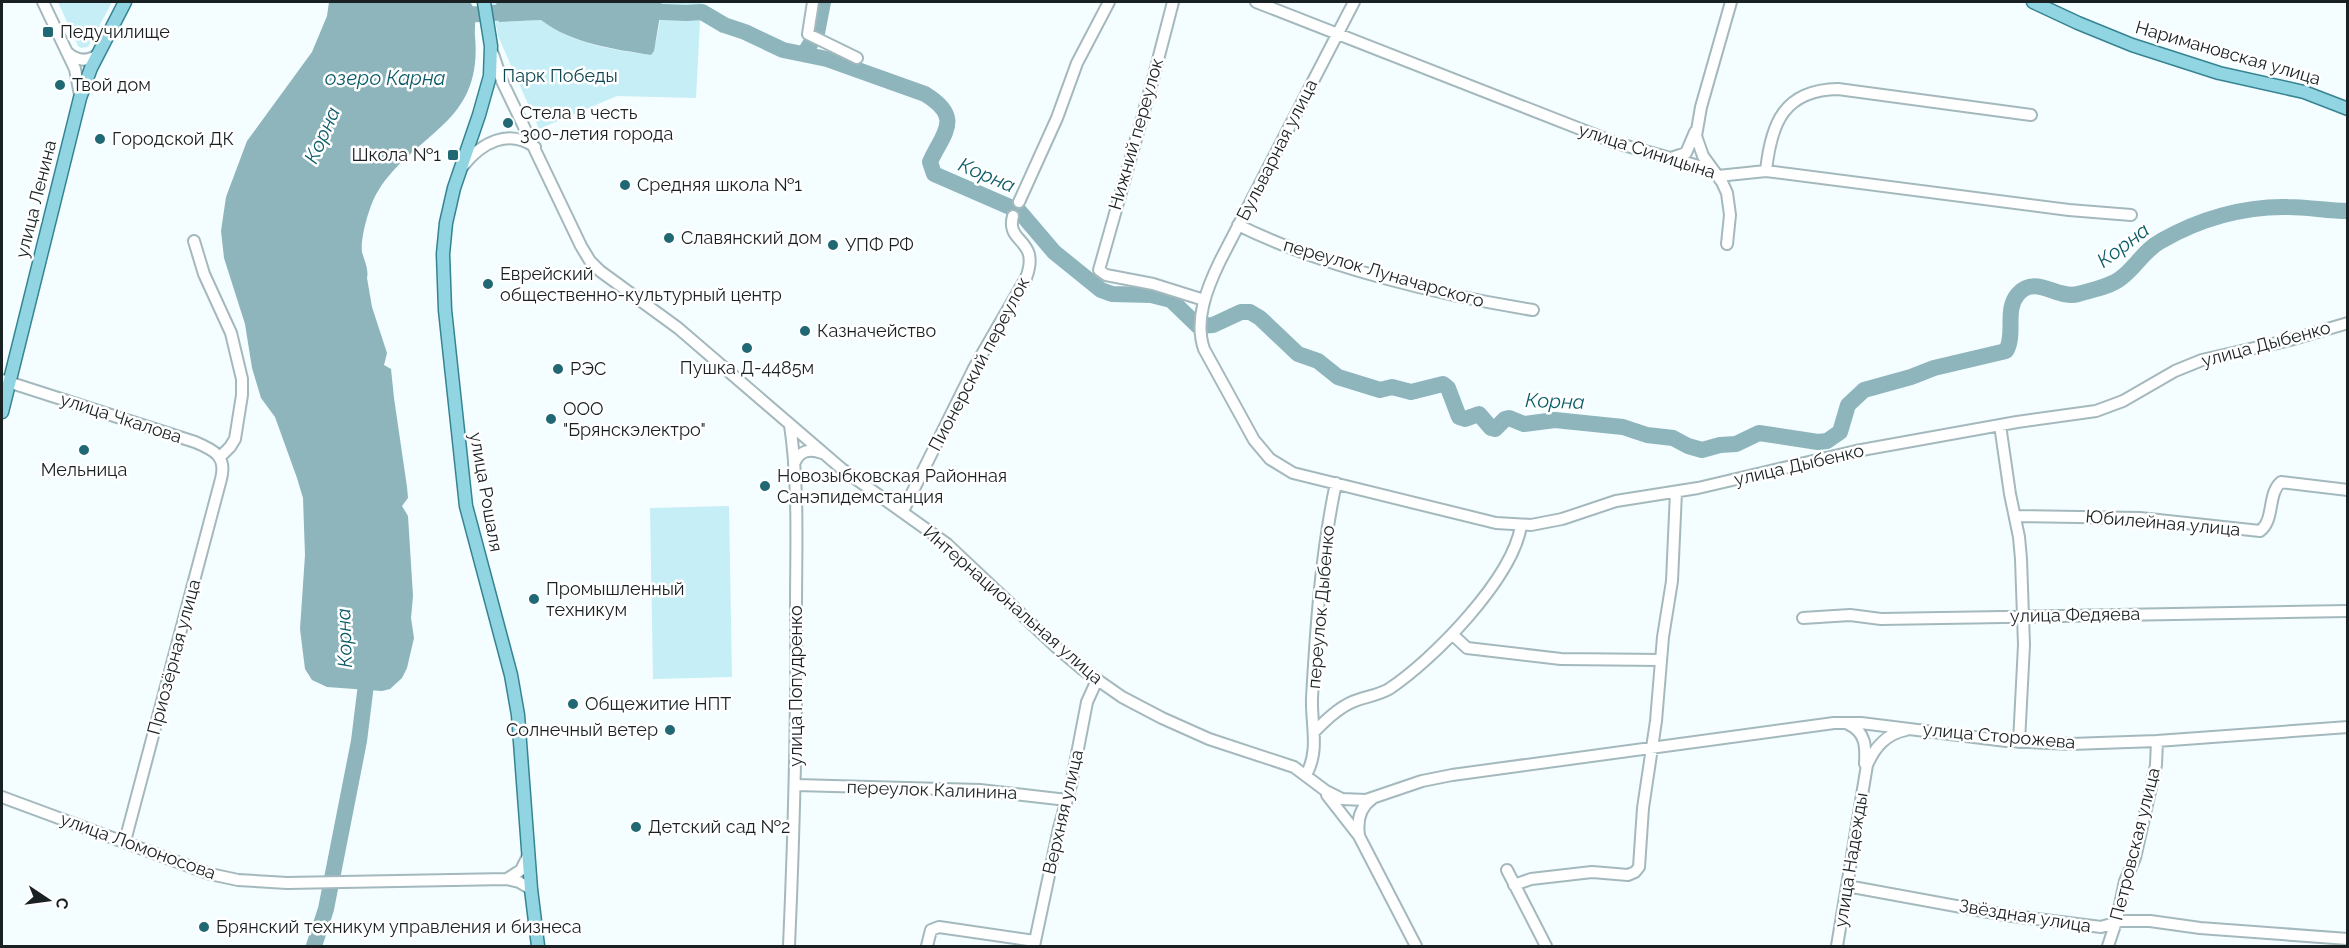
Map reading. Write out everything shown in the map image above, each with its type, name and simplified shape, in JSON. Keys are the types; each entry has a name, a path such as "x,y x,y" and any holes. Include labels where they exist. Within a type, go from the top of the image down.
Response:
{"main road":[{"name":"улица Ленина","path":"2,412 5,381 80,98 97,55 125,2"},
{"name":"улица Рошаля","path":"484,2 490,40 488,86 449,206 444,239 443,268 447,338 466,506 515,696 538,946"},
{"name":"Наримановская улица","path":"2033,2 2132,45 2219,73 2304,92 2348,109"}],"street":[{"path":"43,2 78,78 80,98"},
{"path":"813,2 807,30 815,38 856,58"},
{"path":"1019,202 1055,125 1077,63 1109,2"},
{"name":"Нижний переулок","path":"1173,2 1099,270 1106,275 1153,284 1204,300"},
{"name":"улица Синицына","path":"1256,2 1600,138 1704,168 1718,176 1766,171 2069,210 2132,215"},
{"name":"Бульварная улица","path":"1254,440 1204,349 1201,319 1204,300 1213,274 1354,2"},
{"path":"1668,159 1686,153 1696,129 1731,2"},
{"name":"Интернациональная улица","path":"490,40 502,81 590,261 678,328 856,480 947,544 1056,647 1097,680 1180,727 1286,764 1306,775 1331,795 1352,801"},
{"path":"67,52 80,60 97,55"},
{"path":"1766,171 1770,137 1779,117 1796,100 1817,91 1838,89 2031,115"},
{"path":"1696,129 1700,150 1725,186 1729,199 1727,244"},
{"path":"460,169 478,150 493,141 520,139 535,147"},
{"name":"Пионерский переулок","path":"903,511 974,368 1029,271 1030,255 1013,231 1011,224 1013,216"},
{"name":"переулок Луначарского","path":"1238,225 1281,244 1380,276 1488,302 1533,310"},
{"path":"194,241 204,274 231,333 242,379 242,395 235,439 231,447 221,456"},
{"name":"улица Дыбенко","path":"1254,440 1264,453 1281,467 1335,483 1496,523 1521,526 1562,519 1616,501 1676,492 1833,456 2108,407 2188,365 2348,323"},
{"name":"улица Чкалова","path":"5,381 187,440 210,448 221,456"},
{"name":"улица Попудренко","path":"789,946 796,785 796,576 794,471 790,425"},
{"path":"2000,425 2008,484 2019,537 2023,615 2023,692 2019,741"},
{"path":"794,471 797,458 803,452 824,454"},
{"name":"Приозёрная улица","path":"125,841 223,473 221,456"},
{"name":"Юбилейная улица","path":"2015,516 2140,518 2260,531 2266,524 2276,488 2281,482 2348,490"},
{"name":"переулок Дыбенко","path":"1306,775 1314,756 1312,700 1328,523 1335,483"},
{"path":"1514,885 1531,879 1592,872 1625,875 1635,872 1641,862 1642,821 1672,581 1676,492"},
{"name":"переулок Дыбенко","path":"1314,732 1343,706 1391,687 1452,634 1509,559 1521,526"},
{"name":"улица Федяева","path":"1803,618 1850,615 1881,619 2348,611"},
{"path":"1452,634 1460,644 1467,648 1561,659 1661,660"},
{"name":"Верхняя улица","path":"1034,944 1087,702 1097,680"},
{"name":"улица Сторожева","path":"1352,801 1372,799 1435,778 1844,723 2019,741 2071,744 2157,741 2348,727"},
{"name":"улица Надежды","path":"1837,946 1864,773 1864,740 1855,728 1844,723"},
{"name":"улица Надежды","path":"1864,773 1879,744 1894,734 1914,729"},
{"name":"Петровская улица","path":"2108,946 2116,923 2125,881 2135,858 2156,765 2157,741"},
{"name":"Интернациональная улица","path":"1317,784 1346,816 1359,836 1416,946"},
{"name":"переулок Калинина","path":"796,785 980,789 1067,800"},
{"name":"улица Ломоносова","path":"2,797 219,876 266,882 314,883 507,879"},
{"path":"1359,836 1360,814 1364,806 1372,799"},
{"path":"507,879 521,870 528,852"},
{"path":"1507,870 1546,946"},
{"path":"507,879 519,882 531,889"},
{"name":"Звёздная улица","path":"1847,886 2019,917 2101,927 2126,921 2150,921 2200,928 2348,939"},
{"path":"927,946 930,930 939,927 1034,944"}],"green space":[{"path":"58,2 112,2 88,47 78,46"},
{"name":"Парк Победы","path":"492,2 496,2 500,22 541,20 566,35 593,45 651,55 657,36 662,4 657,2 701,2 696,98 617,96 539,129 498,36"},
{"path":"729,506 732,677 653,679 650,508"}],"water":[{"name":"озеро Карна","path":"329,2 470,2 475,14 475,66 469,89 458,108 444,124 393,171 378,191 364,230 362,252 367,268 372,307 387,353 384,365 391,369 407,487 408,498 402,506 408,516 413,596 411,618 414,638 407,668 402,678 390,689 382,691 327,687 312,680 305,669 300,629 305,555 303,498 275,417 261,398 252,368 245,324 224,258 221,231 226,197 247,141 312,52 327,16"},
{"path":"496,2 659,2 662,4 654,51 651,55 608,48 580,40 566,35 541,20 499,22"}],"waterway":[{"path":"806,51 817,33 823,2"},
{"name":"Корна","path":"452,16 519,11"},
{"name":"Корна","path":"640,11 702,12 724,25 783,50 827,59 925,94 937,103 947,118 944,134 930,162 934,174 1019,211 1054,252 1101,290 1112,294 1151,295 1171,300 1198,326 1213,325 1241,312 1250,312 1260,318 1298,354 1318,361 1338,377 1380,390 1392,387 1411,392 1443,384 1448,388 1459,417 1465,419 1479,414 1491,428 1495,429 1509,418 1524,424 1555,420 1623,427 1647,435 1673,438 1702,450 1736,444 1759,433 1818,442 1827,441 1840,432 1848,405 1864,390 1934,368 2006,351 2009,344 2014,300 2025,289 2032,286 2040,287 2070,295 2106,286 2121,278 2161,241 2191,226 2222,215 2271,207 2348,211"},
{"name":"Корна","path":"314,946 326,909 359,741 368,668"}],"place":[{"name":"Педучилище","path":"48,32"},
{"name":"Твой дом","path":"60,85"},
{"name":"Стела в честь 300-летия города","path":"508,123"},
{"name":"Городской ДК","path":"100,139"},
{"name":"Школа №1","path":"453,155"},
{"name":"Средняя школа №1","path":"625,185"},
{"name":"Славянский дом","path":"669,238"},
{"name":"УПФ РФ","path":"833,245"},
{"name":"Еврейский общественно-культурный центр","path":"488,284"},
{"name":"Казначейство","path":"805,331"},
{"name":"Пушка Д-4485м","path":"747,348"},
{"name":"РЭС","path":"558,369"},
{"name":"ООО \"Брянскэлектро\"","path":"551,419"},
{"name":"Мельница","path":"84,450"},
{"name":"Новозыбковская Районная Санэпидемстанция","path":"765,486"},
{"name":"Промышленный техникум","path":"534,599"},
{"name":"Общежитие НПТ","path":"573,704"},
{"name":"Солнечный ветер","path":"670,730"},
{"name":"Детский сад №2","path":"636,827"},
{"name":"Брянский техникум управления и бизнеса","path":"204,927"}]}
